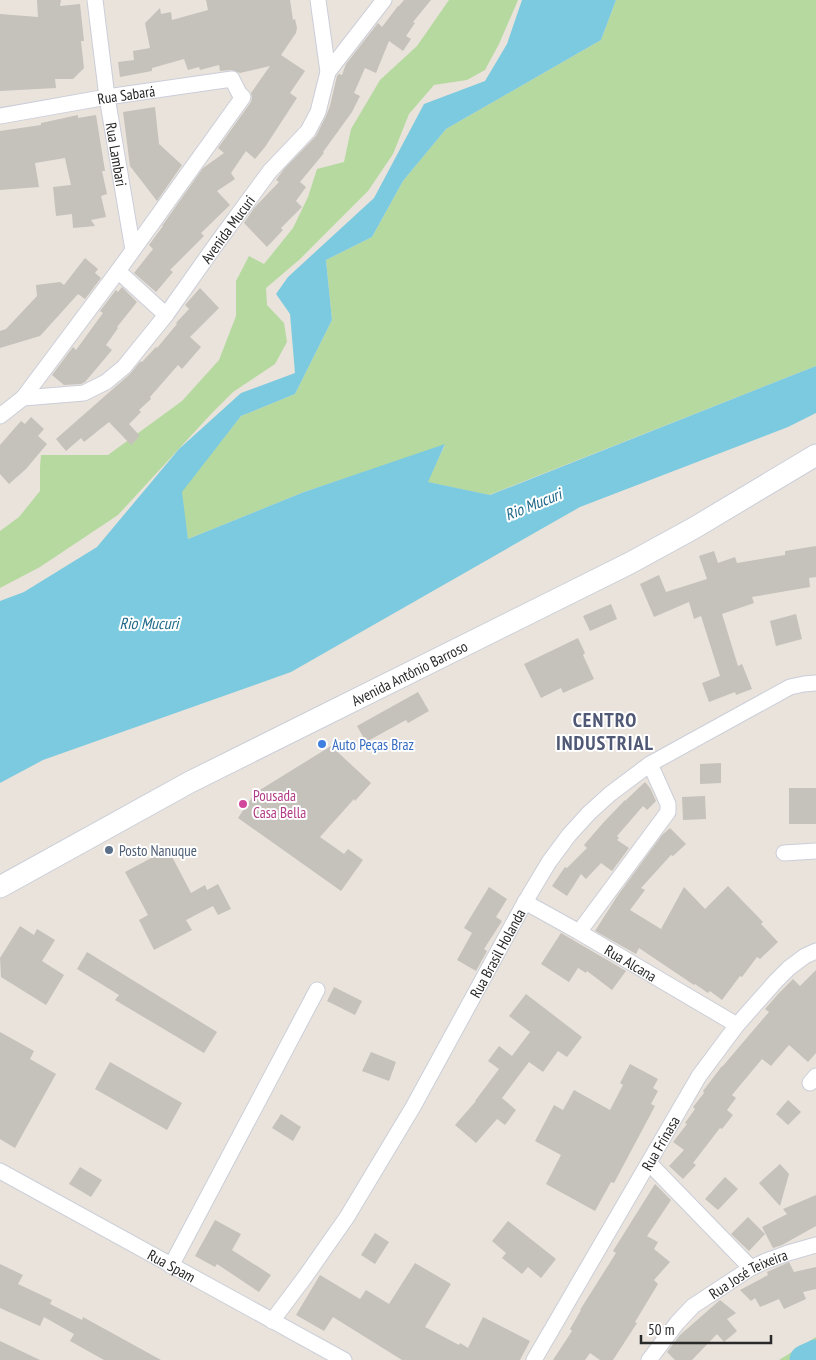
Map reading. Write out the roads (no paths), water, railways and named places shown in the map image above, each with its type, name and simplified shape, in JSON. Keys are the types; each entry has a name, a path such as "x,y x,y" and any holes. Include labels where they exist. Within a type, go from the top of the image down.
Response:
{"main road":[{"name":"Avenida Antônio Barroso","path":"0,887 190,782 630,563 694,528 816,455"}],"street":[{"name":"Rua Lambari","path":"96,0 107,98 133,250"},
{"path":"318,0 328,72"},
{"name":"Avenida Mucuri","path":"23,398 84,393 106,382 124,367 166,315 216,243 270,171 308,131 318,112 328,72 384,0"},
{"name":"Rua Sabará","path":"0,116 232,79 243,97 133,250"},
{"path":"0,416 23,398 133,250"},
{"path":"118,271 166,315"},
{"name":"Rua Brasil Holanda","path":"272,1321 305,1278 347,1217 403,1124 525,902 549,862 569,835 610,794 650,764 790,687 816,682"},
{"path":"579,932 668,812 668,804 650,764"},
{"path":"784,853 816,851"},
{"name":"Rua Alcana","path":"525,902 738,1025"},
{"name":"Rua Frinasa","path":"534,1360 649,1164 698,1076 776,981 805,956 816,951"},
{"path":"171,1266 317,990"},
{"path":"649,1164 752,1268"},
{"name":"Rua Spam","path":"0,1171 344,1360"},
{"name":"Rua José Teixeira","path":"649,1360 692,1306 766,1260 816,1245"}],"water":[{"name":"Rio Mucuri","path":"522,0 616,0 601,40 446,129 403,181 372,237 326,260 332,320 295,394 241,416 182,492 188,539 304,492 445,444 428,482 490,495 816,366 816,413 788,427 580,507 291,672 43,760 0,783 0,601 24,592 97,547 179,449 241,393 295,373 290,314 276,294 288,277 374,198 424,104 485,81 507,44"}],"waterway":[{"path":"805,1360 816,1355"}],"place":[{"name":"Auto Peças Braz","path":"322,744"},
{"name":"Pousada Casa Bella","path":"243,804"},
{"name":"Posto Nanuque","path":"109,850"}],"district":[{"name":"CENTRO INDUSTRIAL","path":"605,732"}]}
